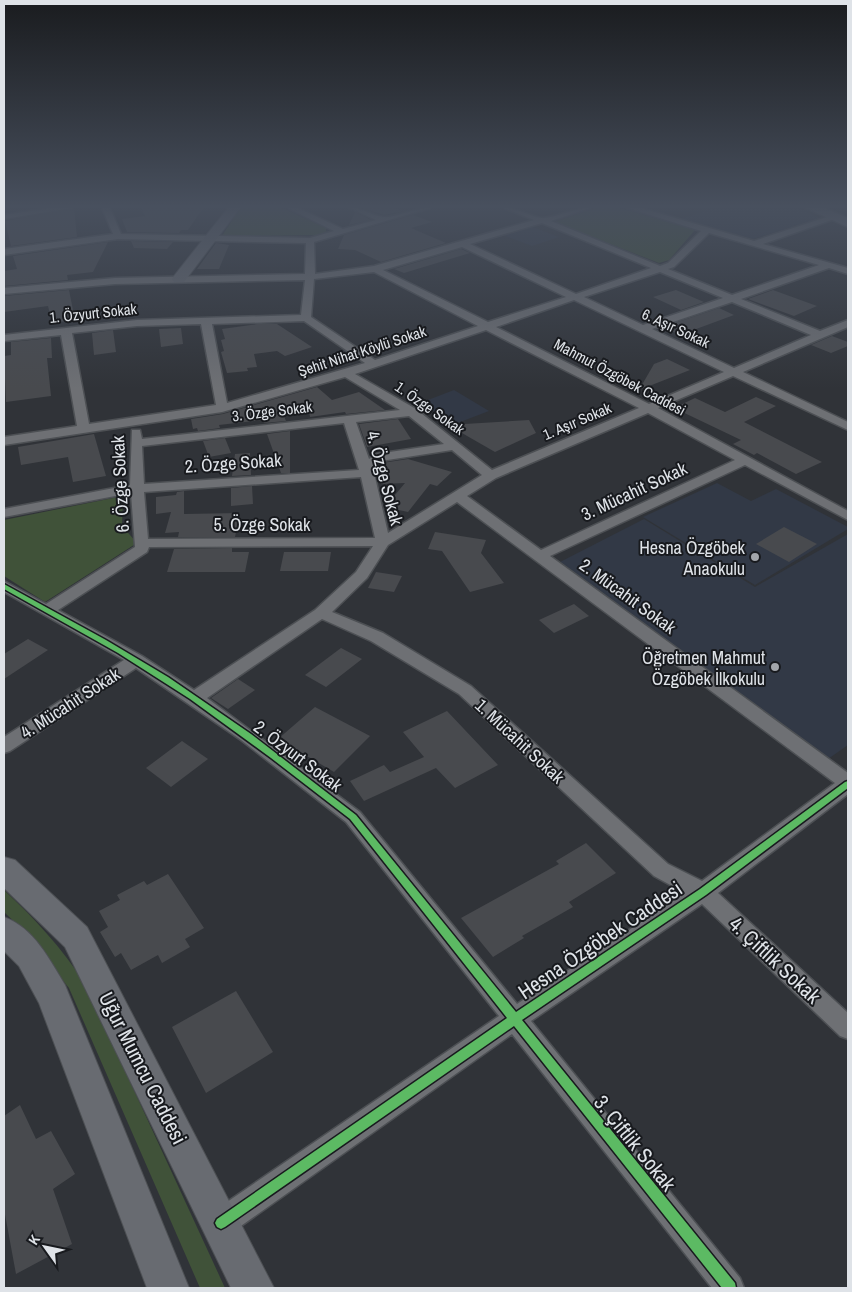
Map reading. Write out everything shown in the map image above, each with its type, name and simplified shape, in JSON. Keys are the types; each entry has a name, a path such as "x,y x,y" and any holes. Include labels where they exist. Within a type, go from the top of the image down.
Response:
{"street":[{"path":"179,279 188,268"},
{"path":"310,268 306,318 374,364"},
{"path":"4,291 104,280 310,277 345,274 373,268"},
{"name":"Mahmut Özgöbek Caddesi","path":"375,268 489,325 648,408 848,516"},
{"name":"6. Aşır Sokak","path":"515,268 848,426"},
{"path":"643,329 817,268"},
{"path":"659,269 821,335"},
{"name":"Şehit Nihat Köylü Sokak","path":"4,441 222,408 346,373 659,269"},
{"name":"1. Özyurt Sokak","path":"4,338 137,323 306,318"},
{"path":"206,321 222,408"},
{"name":"1. Aşır Sokak","path":"383,542 491,475 848,323"},
{"path":"66,330 84,429"},
{"name":"1. Özge Sokak","path":"346,373 412,412 491,475"},
{"name":"3. Özge Sokak","path":"136,443 412,412"},
{"name":"4. Özge Sokak","path":"194,698 321,613 362,575 383,542 367,473 349,419"},
{"name":"6. Özge Sokak","path":"46,611 142,549 137,488 135,422"},
{"path":"367,473 376,458 456,446"},
{"name":"3. Mücahit Sokak","path":"539,556 744,461"},
{"name":"2. Özge Sokak","path":"4,512 137,488 367,473"},
{"name":"2. Mücahit Sokak","path":"458,496 848,783"},
{"name":"5. Özge Sokak","path":"142,544 383,542"},
{"name":"2. Özyurt Sokak","path":"4,586 136,660 194,698 276,756 353,818 513,1020"},
{"name":"1. Mücahit Sokak","path":"321,613 377,637 465,690 661,870 703,892"},
{"name":"4. Mücahit Sokak","path":"4,746 136,660"},
{"name":"Hesna Özgöbek Caddesi","path":"221,1223 513,1020 703,892 848,783"},
{"name":"Uğur Mumcu Caddesi","path":"4,869 48,908 76,937 252,1288"},
{"name":"4. Çiftlik Sokak","path":"703,892 848,1028"},
{"path":"4,931 30,956 53,996 159,1284"},
{"name":"3. Çiftlik Sokak","path":"513,1020 730,1288"}],"shaded area":[{"path":"454,390 489,411 455,424 420,403"},
{"name":"Hesna Özgöbek Anaokulu","path":"717,483 751,501 776,489 848,527 848,529 755,585 643,517"},
{"name":"Öğretmen Mahmut Özgöbek İlkokulu","path":"644,519 755,587 848,534 848,745 828,759 560,562"}],"green space":[{"path":"123,496 122,526 137,543 45,602 4,576 4,520"},
{"path":"4,890 48,934 85,984 225,1288 200,1288 69,988 21,928 4,912"}],"building":[{"path":"95,268 93,272 67,275 68,280 4,286 4,271 17,269"},
{"path":"396,268 420,268 404,273 394,269"},
{"path":"69,290 75,320 52,323 48,306 4,312 4,296"},
{"path":"676,290 704,302 681,310 653,297"},
{"path":"773,290 817,306 794,316 748,299"},
{"path":"719,308 734,315 680,335 663,327"},
{"path":"257,324 277,324 312,347 285,356 277,351 254,354 257,367 247,368 248,371 227,373 221,352 224,351 221,340 225,339 222,329"},
{"path":"181,328 183,344 161,347 159,329"},
{"path":"113,330 116,352 94,355 92,333"},
{"path":"832,336 848,342 848,346 831,353 811,345"},
{"path":"51,338 52,358 47,358 51,396 6,402 4,356 11,355 11,342"},
{"path":"667,359 690,370 639,390 654,364"},
{"path":"317,387 332,400 359,392 385,410 346,414 345,412 310,417 309,412 284,416 286,421 264,423 262,420 219,425 220,428 198,431 197,428 193,429 191,419 223,414"},
{"path":"756,397 776,406 744,422 822,462 796,474 757,453 754,455 733,444 741,440 674,408 695,398 725,412"},
{"path":"398,419 411,439 367,447 359,424"},
{"path":"529,420 536,433 495,452 448,425"},
{"path":"290,431 290,473 281,473 267,434"},
{"path":"94,434 106,476 73,482 68,457 21,465 18,447"},
{"path":"225,438 231,453 209,457 203,441"},
{"path":"250,453 251,475 232,476 235,454"},
{"path":"408,459 452,472 437,486 430,484 408,512 385,507 405,483 381,484 378,469 382,463"},
{"path":"252,486 253,504 231,506 231,488"},
{"path":"184,491 184,514 240,513 235,537 178,537 179,532 165,533 171,512 156,514 156,497 176,495 177,492"},
{"path":"784,527 817,544 789,562 756,544"},
{"path":"435,532 486,540 481,553 504,583 470,592 442,551 428,549"},
{"path":"232,548 232,552 249,552 245,572 167,572 174,549"},
{"path":"284,552 331,552 328,571 280,571"},
{"path":"376,572 402,576 394,592 368,588"},
{"path":"574,604 589,616 554,633 539,620"},
{"path":"28,639 48,650 4,679 4,654"},
{"path":"341,648 362,659 326,687 305,675"},
{"path":"238,679 255,690 228,709 211,698"},
{"path":"315,707 370,736 334,772 278,739"},
{"path":"447,711 498,765 455,788 436,768 364,801 350,781 384,765 390,772 424,757 403,732"},
{"path":"182,741 208,759 171,787 146,768"},
{"path":"586,843 616,873 569,902 573,907 522,936 524,938 493,957 461,918 559,864 556,861"},
{"path":"168,874 204,928 185,939 190,947 162,963 158,955 131,970 121,953 115,957 100,932 108,927 99,911 120,900 117,895 144,881 147,885"},
{"path":"236,991 273,1052 206,1093 172,1027"},
{"path":"20,1105 36,1139 51,1131 75,1174 53,1189 72,1244 16,1274 4,1209 4,1116"}],"cycle path":[{"path":"4,586 120,651 193,697 221,716 353,817 730,1288"},
{"path":"221,1223 513,1020 703,892 848,784"}],"place":[{"name":"Hesna Özgöbek Anaokulu","path":"755,557"},
{"name":"Öğretmen Mahmut Özgöbek İlkokulu","path":"775,667"}]}
